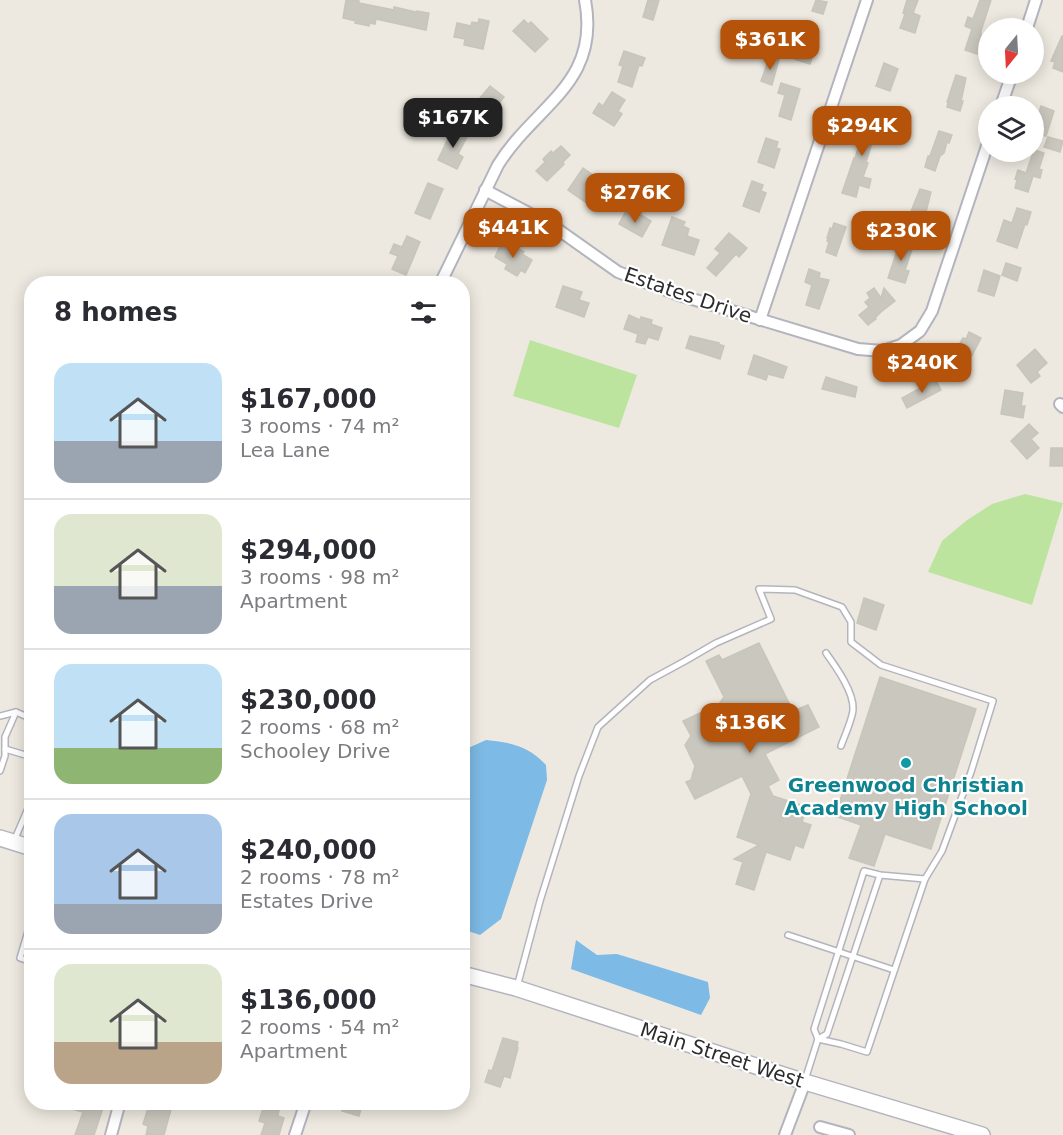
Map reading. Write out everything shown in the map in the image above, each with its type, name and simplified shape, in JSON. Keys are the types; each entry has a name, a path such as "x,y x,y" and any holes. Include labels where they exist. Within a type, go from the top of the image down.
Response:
{"main road":[{"path":"7,840 24,845"},
{"name":"Main Street West","path":"470,976 516,988 805,1082 982,1135"}],"street":[{"path":"444,276 504,154 564,89 577,71 585,49 587,35 585,0"},
{"path":"760,320 867,0"},
{"path":"1030,18 1036,0"},
{"name":"Estates Drive","path":"485,190 553,226 618,272 679,295 760,320 865,350 883,351 907,341 920,330 932,311 982,162"},
{"path":"785,1135 805,1082"},
{"path":"111,1135 118,1110"},
{"path":"295,1135 303,1110"},
{"path":"820,1127 849,1135"}],"lane":[{"path":"516,988 540,901 579,777 598,727 650,680 716,643 771,619 759,589 795,590 842,607 851,622 851,642 880,665 993,701 971,772 942,852 925,879 867,1052 818,1039"},
{"path":"826,653 843,679 850,694 853,710 841,746"},
{"path":"0,771 5,756 5,737 16,712"},
{"path":"0,716 16,712 24,716"},
{"path":"5,749 24,755"},
{"path":"7,840 24,812"},
{"path":"805,1082 818,1039 814,1029 864,871 880,875 925,879"},
{"path":"818,1039 827,1034 880,875"},
{"path":"788,935 894,970"},
{"path":"24,945 20,958 24,959"}],"green space":[{"path":"530,340 637,375 619,428 513,396"},
{"path":"1025,494 1063,503 1032,605 928,572 942,541 967,520 992,504"}],"water":[{"path":"486,740 526,749 546,765 547,780 501,919 480,935 470,932 470,747"},
{"path":"576,940 597,955 617,954 708,982 710,998 701,1015 571,969"}],"building":[{"path":"346,0 394,10 394,7 429,13 426,30 376,19 375,24 370,23 369,26 355,23 356,21 343,18"},
{"path":"648,0 659,0 653,20 643,17"},
{"path":"816,0 827,2 823,14 812,11"},
{"path":"907,0 918,0 913,13 920,16 915,33 900,28"},
{"path":"980,0 991,0 985,18 978,18 977,54 965,50 972,29 965,26 968,17 973,19"},
{"path":"479,19 489,21 483,49 464,45 465,39 454,37 457,23 471,26 472,22 478,23"},
{"path":"524,20 528,24 531,22 548,39 535,52 513,31"},
{"path":"801,33 813,37 812,43 816,45 810,64 794,59"},
{"path":"1062,36 1063,72 1053,68 1055,62 1051,61"},
{"path":"624,51 645,58 642,66 639,65 632,87 618,82 623,66 619,65"},
{"path":"770,56 779,59 772,85 761,81"},
{"path":"884,63 898,69 890,91 876,86"},
{"path":"956,75 966,78 960,111 947,107"},
{"path":"781,83 800,89 791,120 779,116 785,95 778,93"},
{"path":"490,86 504,97 486,121 471,109"},
{"path":"612,92 625,100 618,111 622,114 614,126 593,113 599,103 603,106"},
{"path":"1044,107 1054,111 1046,136 1044,136"},
{"path":"867,110 881,114 863,177 871,179 869,188 859,185 856,197 842,193 866,123 864,122"},
{"path":"453,128 468,135 458,154 463,157 457,169 438,160"},
{"path":"939,131 952,135 944,153 940,156 935,171 925,167"},
{"path":"1048,137 1063,141 1060,152 1044,147"},
{"path":"766,138 778,142 776,148 780,149 774,168 758,162"},
{"path":"561,146 570,155 547,181 536,171 551,151 553,153"},
{"path":"1030,162 1041,162 1040,178 1033,176 1028,192 1015,188 1018,170 1026,173"},
{"path":"583,168 593,175 591,179 611,193 598,211 568,190"},
{"path":"752,181 763,185 761,191 766,193 759,212 743,206"},
{"path":"428,183 443,189 430,219 415,213"},
{"path":"920,189 931,192 926,212 924,211 920,223 908,219"},
{"path":"1017,208 1031,212 1017,248 997,241 1004,220 1012,223"},
{"path":"626,211 639,219 641,215 651,221 642,237 619,224"},
{"path":"672,217 685,222 683,226 689,229 687,236 699,240 694,255 662,245"},
{"path":"834,223 846,227 836,256 826,252 829,242 827,238"},
{"path":"729,233 747,248 739,257 736,254 716,276 707,268 720,253 715,249"},
{"path":"407,236 420,242 406,275 392,269 398,256 390,253 394,244 402,247"},
{"path":"901,239 914,244 905,270 909,271 905,283 888,278"},
{"path":"501,244 511,249 513,246 532,260 525,273 521,270 517,276 505,269 507,264 495,257"},
{"path":"1006,263 1021,268 1017,281 1002,275"},
{"path":"809,269 820,273 819,278 829,280 819,309 806,305 812,285 805,282"},
{"path":"984,270 1000,276 994,296 978,291"},
{"path":"563,286 582,292 579,300 589,303 584,317 556,307"},
{"path":"874,288 881,298 884,288 895,301 868,325 859,315 869,307 865,302 870,298 867,293"},
{"path":"629,315 640,320 641,317 652,320 651,324 662,328 658,340 648,337 645,344 636,342 638,334 624,329"},
{"path":"969,332 981,338 970,359 955,352"},
{"path":"690,336 724,346 720,359 686,348"},
{"path":"1035,349 1047,363 1037,372 1040,376 1031,383 1017,365"},
{"path":"754,355 787,367 783,378 768,374 766,380 748,374"},
{"path":"826,377 857,387 855,397 822,389"},
{"path":"935,379 941,390 907,408 902,398"},
{"path":"1005,390 1023,393 1021,406 1025,406 1023,418 1001,414"},
{"path":"1029,424 1038,433 1031,439 1039,448 1027,459 1011,441"},
{"path":"1051,448 1063,448 1063,466 1050,466"},
{"path":"864,598 884,605 876,630 857,623"},
{"path":"759,643 793,711 808,705 819,727 765,754 779,780 768,786 773,796 807,807 802,822 811,825 803,848 795,845 790,860 766,852 754,890 736,884 743,862 734,859 759,845 737,837 751,794 742,776 695,799 686,782 691,780 695,766 685,745 691,736 683,721 719,704 724,697 706,661 719,655 722,660"},
{"name":"Greenwood Christian Academy High School","path":"880,677 976,709 931,849 885,834 874,866 849,858 861,825 835,816"},
{"path":"503,1038 518,1042 518,1048 510,1078 504,1076 500,1087 485,1082 489,1070 492,1071"},
{"path":"75,1110 102,1110 94,1135 75,1135 83,1112"},
{"path":"147,1110 171,1110 164,1135 146,1135 148,1126 143,1124"},
{"path":"262,1110 279,1110 278,1116 284,1118 279,1135 261,1135 265,1123 259,1121"},
{"path":"342,1110 361,1110 359,1116"}],"place":[{"name":"Greenwood Christian Academy High School","path":"906,763"}]}
